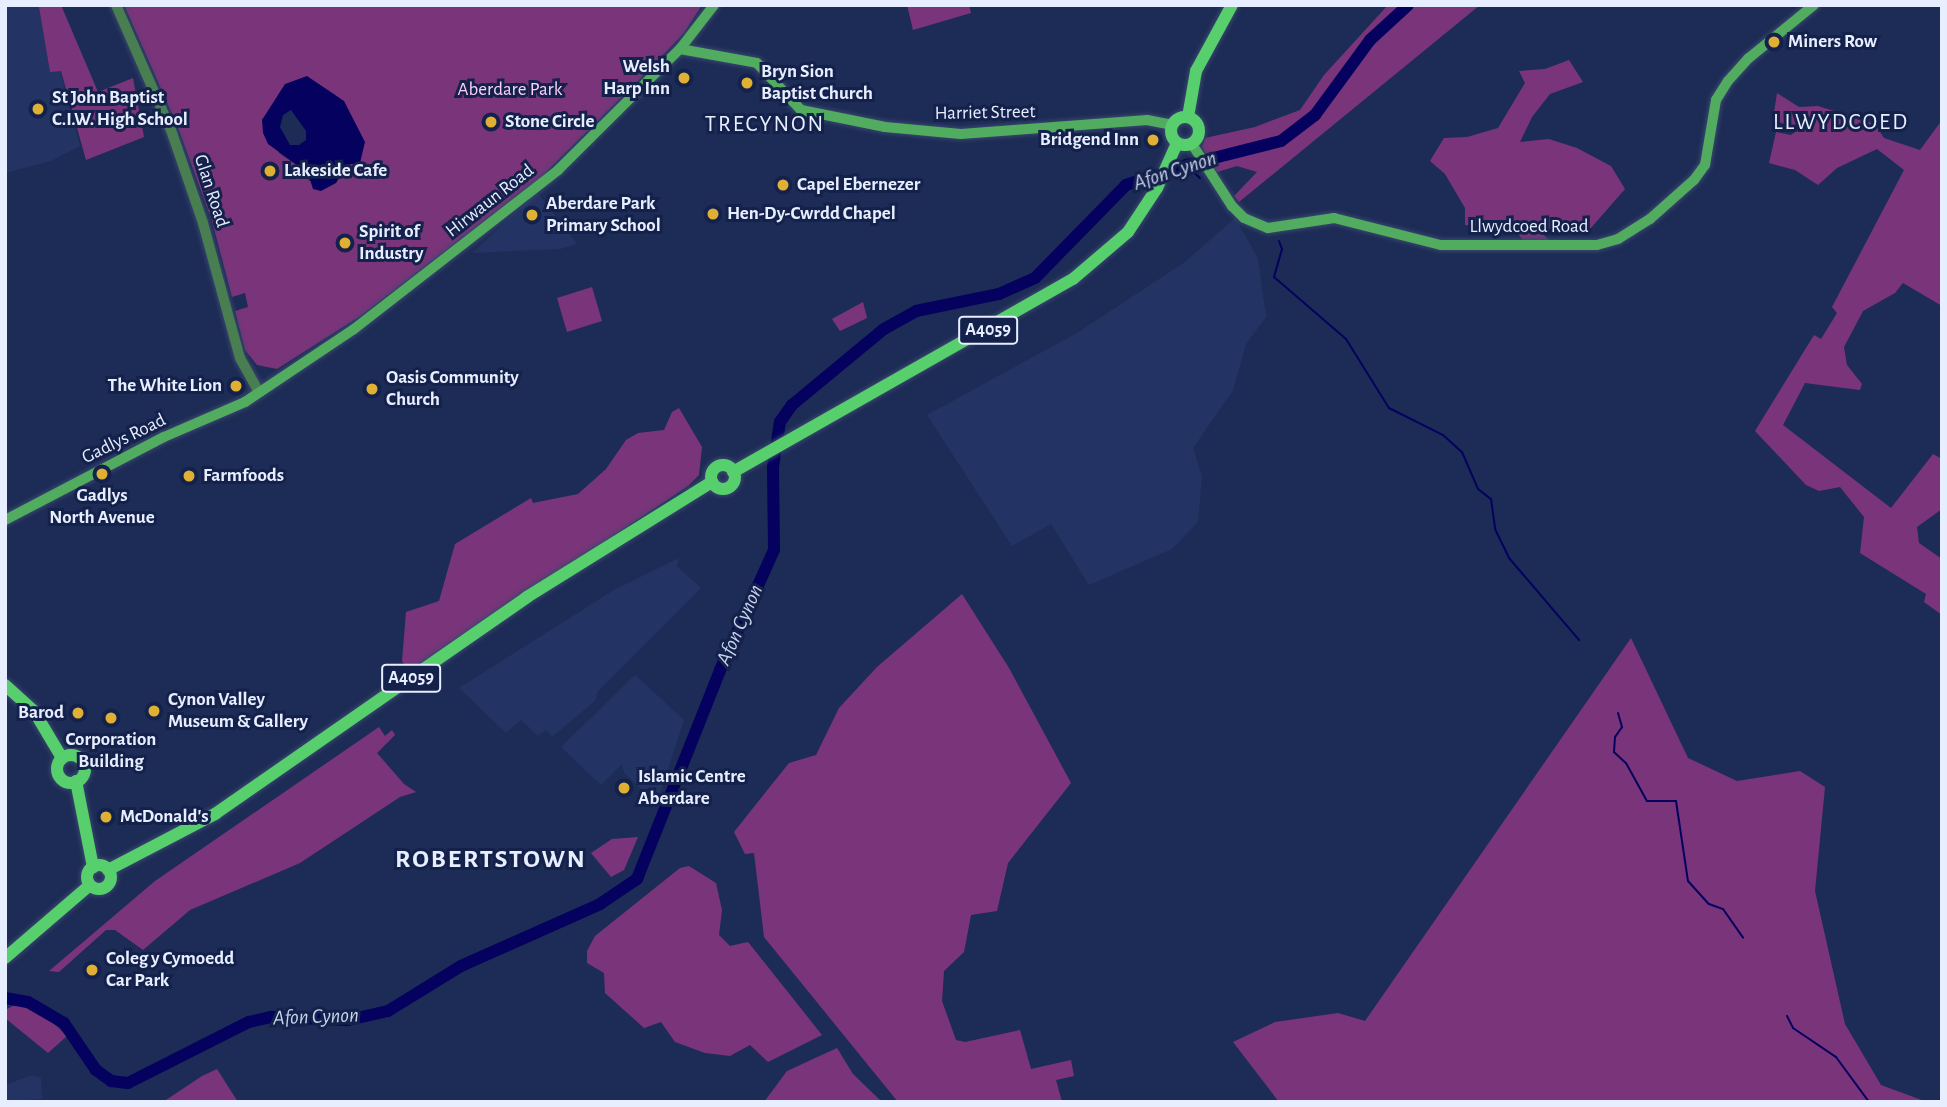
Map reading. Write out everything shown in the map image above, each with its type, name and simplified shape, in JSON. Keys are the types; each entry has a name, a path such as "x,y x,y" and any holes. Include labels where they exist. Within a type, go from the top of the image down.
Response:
{"main road":[{"name":"Hirwaun Road","path":"259,393 355,329 548,179 680,49 714,5"},
{"path":"1188,117 1172,125 1171,137 1177,143 1194,148 1199,131 1188,117 1196,71 1232,5"},
{"name":"Llwydcoed Road","path":"1194,148 1233,206 1252,222 1284,228 1334,218 1441,245 1572,248 1618,239 1673,202 1694,180 1705,165 1716,100 1728,82 1749,58 1814,5"},
{"name":"Harriet Street","path":"680,49 757,63 801,110 885,127 961,134 1147,120 1172,125"},
{"name":"A4059","path":"108,870 215,814 527,597 712,482 726,488 733,483 733,472 790,436 1047,298 1104,256 1128,232 1157,188 1177,143"},
{"name":"Gadlys Road","path":"5,520 259,393"},
{"path":"5,685 34,711 62,758 58,774 64,780 76,781 83,775 82,762 71,755 62,758"},
{"path":"76,781 93,867 87,877 90,885"},
{"path":"5,958 90,885 105,887 110,881 108,870 93,867"}],"street":[{"name":"Glan Road","path":"116,5 171,130 203,223 240,358 259,393"}],"shaded area":[{"name":"St John Baptist C.I.W. High School","path":"5,5 39,5 50,72 60,70 80,146 51,161 5,173"},
{"path":"307,76 344,101 365,142 360,163 346,165 336,183 321,191 313,189 308,173 268,144 263,133 262,120 285,84","holes":["291,110 306,131 306,140 299,145 290,145 280,127 283,115"]},
{"name":"Aberdare Park Primary School","path":"537,192 577,244 560,249 472,253"},
{"path":"1235,218 1258,258 1266,317 1246,344 1233,390 1193,448 1202,476 1198,522 1172,549 1089,585 1051,524 1012,546 927,415 1077,333 1185,262"},
{"path":"679,558 677,566 701,588 598,691 595,701 552,737 546,730 538,736 521,720 506,733 459,688 614,590"},
{"path":"635,675 684,720 657,803 624,773 622,764 601,785 561,747"},
{"path":"32,1075 41,1078 42,1099 5,1102 5,1085"}],"green space":[{"path":"61,5 98,92 133,78 144,137 86,160 61,71 50,72 39,7"},
{"name":"Aberdare Park","path":"124,5 702,5 684,33 541,177 362,315 277,369 257,365 245,350 235,311 248,307 245,293 232,297 212,221 177,125","holes":["313,81 335,95 356,127 346,165 336,183 309,181 308,173 279,153 262,120 286,86"]},
{"path":"907,5 969,5 971,13 913,30"},
{"path":"1388,5 1480,5 1239,202 1234,196 1257,172 1237,166 1214,173 1202,147 1205,138 1255,127 1300,110 1324,75"},
{"path":"1569,60 1583,82 1550,94 1532,117 1520,142 1549,139 1577,148 1611,166 1625,189 1590,229 1564,234 1540,231 1552,243 1523,241 1515,229 1465,225 1465,208 1445,174 1430,161 1444,138 1467,137 1498,128 1525,83 1519,71 1545,69"},
{"path":"1777,93 1799,107 1818,106 1875,124 1884,138 1920,150 1942,120 1942,306 1903,283 1895,293 1863,311 1844,347 1847,365 1862,384 1860,390 1805,383 1783,425 1891,508 1933,454 1942,459 1942,509 1917,527 1919,543 1942,559 1942,615 1924,602 1926,594 1860,553 1864,517 1840,487 1819,491 1806,485 1755,431 1814,335 1821,339 1837,313 1832,307 1904,170 1877,149 1837,168 1818,185 1795,170 1769,163 1776,132 1791,135 1798,130 1773,119"},
{"path":"592,287 602,321 567,332 557,298"},
{"path":"863,302 867,318 840,331 832,319"},
{"path":"679,408 702,447 699,475 688,486 409,672 402,661 406,612 439,601 455,544 531,498 533,503 578,494 606,469 626,440 638,433 664,430 672,412"},
{"path":"962,594 1009,668 1071,783 1008,863 997,911 971,915 964,952 944,971 942,1001 956,1040 965,1042 1020,1030 1031,1069 1071,1060 1074,1076 1056,1080 1062,1102 898,1102 764,937 754,853 745,854 734,832 789,763 816,755 839,708 877,667"},
{"path":"1631,638 1688,758 1737,781 1800,771 1825,787 1815,891 1845,1024 1881,1085 1927,1102 1279,1102 1233,1042 1275,1022 1338,1013 1365,1021"},
{"path":"379,727 385,736 392,730 395,735 377,753 404,784 416,792 400,797 300,863 190,910 143,950 115,930 106,930 59,972 49,971 155,881"},
{"path":"638,837 624,870 611,877 591,853 612,839"},
{"path":"689,866 716,883 722,910 719,935 730,946 748,942 822,1035 768,1062 750,1045 730,1056 705,1053 675,1042 661,1022 644,1028 605,993 604,973 587,963 587,951 595,936 680,868"},
{"path":"19,1003 50,1020 67,1036 48,1053 5,1018 5,1010"},
{"path":"837,1048 853,1074 882,1102 764,1102 787,1071"},
{"path":"217,1069 238,1102 163,1102 202,1076"}],"waterway":[{"name":"Afon Cynon","path":"5,998 28,1002 64,1023 96,1070 111,1081 128,1083 249,1022 271,1017 348,1020 388,1011 461,966 600,904 637,879 720,670 774,550 773,467 780,422 792,405 884,329 916,311 999,294 1035,278 1126,185 1186,165 1281,141 1315,115 1370,40 1408,5"},
{"path":"1186,165 1200,178"},
{"path":"1279,241 1282,249 1274,277 1346,339 1389,408 1443,435 1462,452 1478,489 1491,499 1495,529 1509,558 1579,640"},
{"path":"1618,713 1622,727 1615,737 1614,752 1626,763 1647,801 1676,801 1688,881 1709,904 1723,909 1743,938"},
{"path":"1787,1016 1793,1028 1836,1057 1869,1102"}],"place":[{"name":"Miners Row","path":"1774,42"},
{"name":"Welsh Harp Inn","path":"684,78"},
{"name":"Bryn Sion Baptist Church","path":"747,83"},
{"name":"St John Baptist C.I.W. High School","path":"38,109"},
{"name":"Stone Circle","path":"491,122"},
{"name":"Bridgend Inn","path":"1153,140"},
{"name":"Lakeside Cafe","path":"270,171"},
{"name":"Capel Ebernezer","path":"783,185"},
{"name":"Hen-Dy-Cwrdd Chapel","path":"713,214"},
{"name":"Aberdare Park Primary School","path":"532,215"},
{"name":"Spirit of Industry","path":"345,243"},
{"name":"The White Lion","path":"236,386"},
{"name":"Oasis Community Church","path":"372,389"},
{"name":"Gadlys North Avenue","path":"102,474"},
{"name":"Farmfoods","path":"189,476"},
{"name":"Cynon Valley Museum & Gallery","path":"154,711"},
{"name":"Barod","path":"78,713"},
{"name":"Corporation Building","path":"111,718"},
{"name":"Islamic Centre Aberdare","path":"624,788"},
{"name":"McDonald's","path":"106,817"},
{"name":"Coleg y Cymoedd Car Park","path":"92,970"}],"district":[{"name":"LLWYDCOED","path":"1841,123"},
{"name":"TRECYNON","path":"765,125"},
{"name":"ROBERTSTOWN","path":"491,860"}]}
